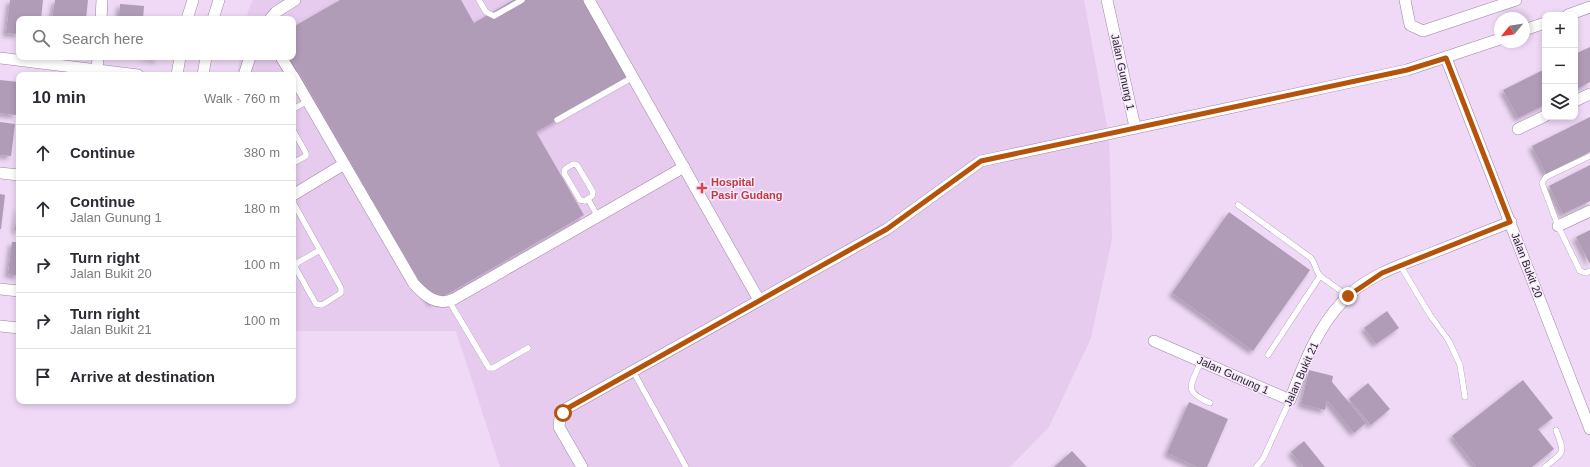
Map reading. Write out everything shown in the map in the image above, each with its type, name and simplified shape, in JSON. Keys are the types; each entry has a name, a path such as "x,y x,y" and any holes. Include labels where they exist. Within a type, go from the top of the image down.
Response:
{"street":[{"path":"101,16 102,0"},
{"path":"188,16 193,0"},
{"path":"214,16 219,0"},
{"path":"273,16 276,12 295,0"},
{"path":"589,0 759,300"},
{"name":"Jalan Gunung 1","path":"1107,0 1135,128"},
{"path":"1405,0 1410,25 1423,31 1516,0"},
{"path":"1576,12 1590,7"},
{"path":"1530,28 1542,24"},
{"path":"582,467 559,427 560,417 568,408 887,229 981,161 1407,70 1494,41"},
{"path":"0,58 16,60"},
{"name":"Jalan Bukit 20","path":"1446,58 1590,429"},
{"path":"16,60 113,72"},
{"path":"97,70 98,60"},
{"path":"178,72 180,60"},
{"path":"204,72 206,60"},
{"path":"245,72 249,60"},
{"path":"283,60 290,72"},
{"path":"296,81 414,284 422,292 436,301 449,301 684,167"},
{"path":"1578,100 1590,94"},
{"path":"1518,129 1542,117"},
{"path":"296,193 344,164"},
{"path":"0,173 16,175"},
{"path":"1558,226 1590,211"},
{"name":"Jalan Bukit 21","path":"1290,400 1300,371 1316,340 1342,302 1348,296 1382,273 1510,222"},
{"path":"0,289 16,291"},
{"path":"0,326 16,328"},
{"name":"Jalan Gunung 1","path":"1154,341 1290,400"}],"lane":[{"path":"479,0 486,12 494,16 522,0"},
{"path":"557,120 633,77"},
{"path":"296,107 308,100"},
{"path":"296,135 306,153 306,156 296,161"},
{"path":"1590,156 1546,177 1542,183 1558,226 1580,271 1586,273 1590,271"},
{"path":"573,164 577,165 592,192 592,196 588,199 583,201 580,200 564,173 565,169 573,164"},
{"path":"588,199 598,216"},
{"path":"1238,205 1312,258 1315,262 1316,272 1348,296"},
{"path":"296,207 342,293 322,305 316,304 296,269"},
{"path":"296,265 320,250"},
{"path":"1400,265 1430,315 1449,341 1460,364 1465,397"},
{"path":"1268,355 1320,276"},
{"path":"449,301 489,368 493,368 528,348"},
{"path":"1201,361 1191,391 1195,396 1210,403"},
{"path":"632,371 686,467"},
{"name":"Jalan Bukit 21","path":"1256,467 1263,459 1290,400"},
{"path":"1545,467 1562,453 1563,449 1556,430"}],"shaded area":[{"name":"Hospital Pasir Gudang","path":"253,0 1084,0 1109,136 1112,239 1091,338 1049,427 1010,467 500,467 456,331 296,331 296,72 238,72 240,60 296,60 296,16 247,16"}],"building":[{"path":"10,0 43,0 41,16 16,16 16,34 6,33"},
{"path":"55,0 88,0 86,16 52,16"},
{"path":"340,0 461,0 474,23 513,0 585,0 630,78 536,132 584,215 432,303 292,60 296,60 296,25"},
{"path":"120,4 144,6 143,16 119,16"},
{"path":"1590,47 1590,82 1578,88 1578,84 1578,53"},
{"path":"1542,70 1542,106 1518,118 1503,90"},
{"path":"0,80 16,82 16,115 0,113"},
{"path":"1590,117 1590,152 1546,174 1532,146"},
{"path":"0,122 15,124 11,156 0,155"},
{"path":"1590,165 1590,201 1563,214 1549,186"},
{"path":"0,194 5,195 1,229 0,229"},
{"path":"1229,212 1310,270 1253,351 1172,293"},
{"path":"1590,230 1590,264 1576,237"},
{"path":"12,242 16,242 16,275 8,274"},
{"path":"1387,311 1399,328 1376,344 1364,328"},
{"path":"1309,370 1333,376 1332,382 1366,423 1354,433 1327,400 1325,410 1301,404"},
{"path":"1523,380 1553,418 1538,429 1554,449 1532,467 1476,467 1452,436"},
{"path":"1368,383 1390,409 1371,425 1349,399"},
{"path":"1189,402 1228,419 1207,467 1197,467 1167,453"},
{"path":"1304,441 1325,467 1303,467 1291,452"},
{"path":"1072,451 1087,467 1054,467"}],"place":[{"name":"Hospital Pasir Gudang","path":"702,188"}],"route":[{"path":"563,413 568,408 887,229 981,161 1407,70 1446,58 1510,222 1382,273 1348,296"}]}
